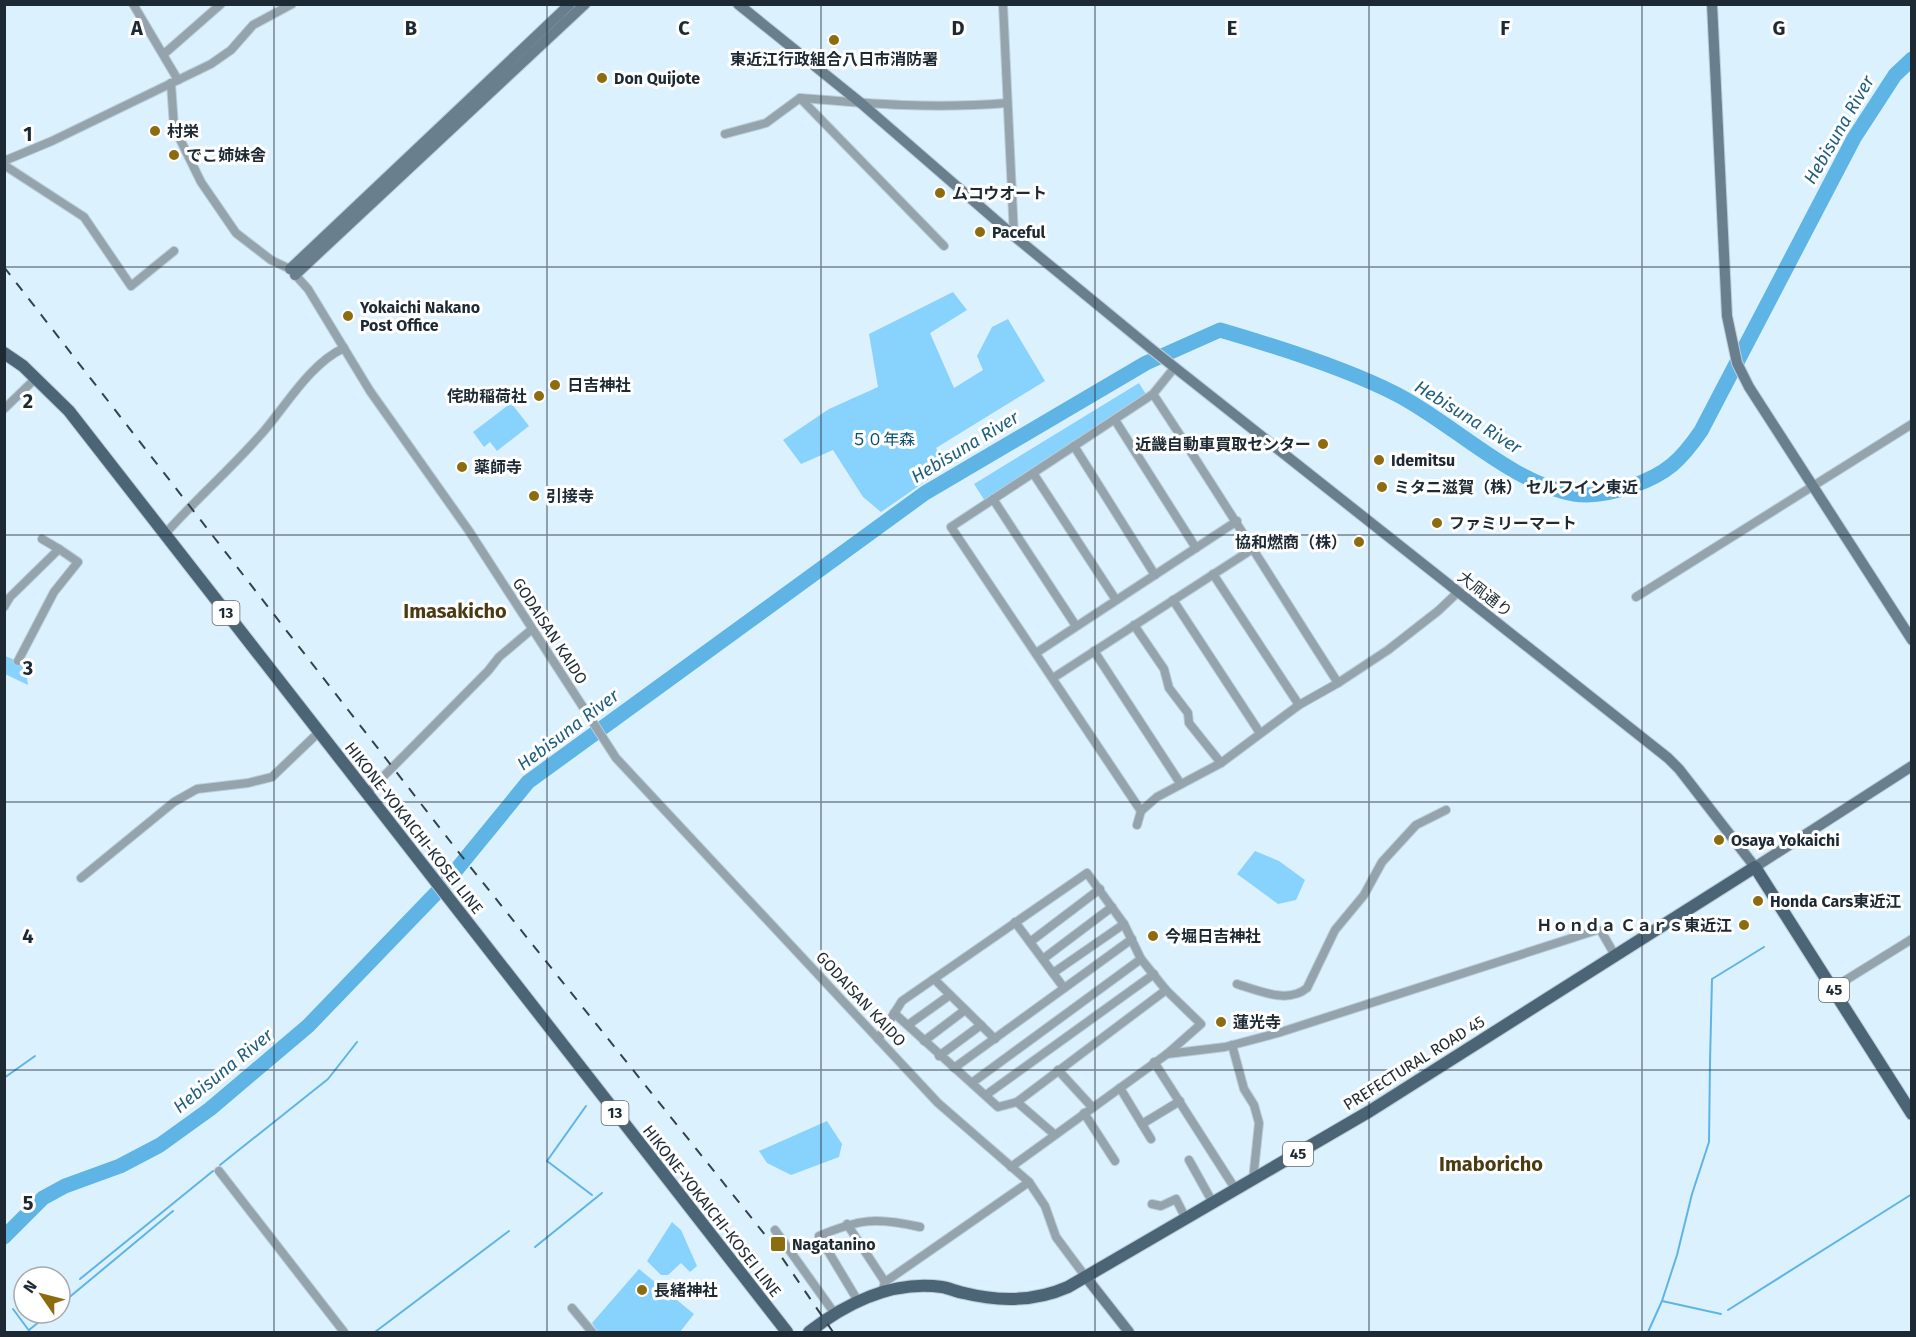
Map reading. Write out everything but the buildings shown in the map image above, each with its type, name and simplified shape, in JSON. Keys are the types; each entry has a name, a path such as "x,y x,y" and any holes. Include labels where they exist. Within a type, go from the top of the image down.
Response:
{"main road":[{"name":"HIKONE-YOKAICHI-KOSEI LINE","path":"5,353 36,378 69,411 318,733 788,1332"},
{"name":"PREFECTURAL ROAD 45","path":"809,1332 835,1314 883,1287 942,1287 989,1298 1023,1300 1051,1295 1254,1180 1370,1111 1755,867"},
{"name":"45","path":"1755,867 1911,1110"}],"street":[{"name":"GODAISAN KAIDO","path":"133,4 164,54 174,82 174,126 201,182 236,233 271,260 293,272 308,289 370,391 469,531 596,732 616,759 702,854 938,1103 1029,1182 1045,1206 1056,1237 1129,1332"},
{"path":"164,54 221,4"},
{"path":"4,163 211,64 231,50 253,25 292,4"},
{"path":"293,272 570,4"},
{"path":"293,272 585,4"},
{"name":"大凧通り","path":"738,4 862,104 1014,236 1154,351 1668,758 1755,867"},
{"path":"1003,4 1014,236"},
{"path":"1712,4 1727,316 1737,363 1749,387 1911,640"},
{"path":"800,98 944,246"},
{"path":"725,134 766,123 800,98 862,104 954,107 1007,103"},
{"path":"4,163 84,217 131,286 174,251"},
{"path":"165,534 265,430 290,395 324,362 344,348"},
{"path":"1142,811 951,526 1153,394 1175,367"},
{"path":"4,409 36,378"},
{"path":"1153,394 1237,521 1251,550 1338,683"},
{"path":"1114,420 1196,548"},
{"path":"1636,597 1911,424"},
{"path":"1074,446 1155,574"},
{"path":"1033,473 1116,600"},
{"path":"993,500 1076,626"},
{"path":"1036,653 1237,521"},
{"path":"18,662 54,592 78,562 42,539"},
{"path":"4,607 10,597 58,549"},
{"path":"1053,678 1251,550"},
{"path":"1213,574 1299,705"},
{"path":"1137,825 1142,811 1157,797 1221,763 1299,705 1338,683 1438,611 1458,592"},
{"path":"1173,600 1260,733"},
{"path":"1134,626 1164,669 1169,688 1188,713 1189,723 1221,763"},
{"path":"367,793 488,671 499,657 531,630"},
{"path":"1094,651 1180,783"},
{"path":"81,878 174,802 198,789 248,783 272,777 318,733"},
{"path":"1755,867 1911,766"},
{"path":"1237,984 1288,997 1298,995 1307,988 1341,920 1364,895 1382,862 1416,825 1446,810"},
{"path":"878,1039 902,1001 1087,873 1124,924 1141,959 1166,990 1201,1024 1167,1054 1011,1167"},
{"path":"1030,942 1100,889"},
{"path":"1043,959 1112,907"},
{"path":"1015,922 1064,988"},
{"path":"1053,973 1124,924"},
{"path":"1167,1054 1232,1045 1597,930 1601,931 1616,957"},
{"path":"954,1068 1132,939"},
{"path":"1833,988 1911,939"},
{"path":"973,1082 1141,959"},
{"path":"986,1095 1154,974"},
{"path":"934,979 995,1039"},
{"path":"894,1013 998,1107 1017,1102 1166,990"},
{"path":"908,1025 950,995"},
{"path":"924,1041 965,1010"},
{"path":"939,1056 981,1025"},
{"path":"1232,1045 1244,1089 1254,1106 1259,1123 1254,1180"},
{"path":"1154,1062 1236,1190"},
{"path":"1058,1070 1092,1107"},
{"path":"1120,1088 1151,1139"},
{"path":"1142,1124 1180,1101"},
{"path":"1017,1102 1054,1134"},
{"path":"1084,1113 1115,1161"},
{"path":"1189,1160 1213,1203"},
{"path":"219,1171 344,1332"},
{"path":"847,1224 883,1287 1029,1182"},
{"path":"1152,1204 1161,1206 1176,1199 1186,1219"},
{"path":"858,1301 819,1236 866,1219 888,1220 920,1227"},
{"path":"775,1230 835,1314"},
{"path":"572,1308 592,1332"}],"green space":[{"name":"５０年森","path":"953,292 967,310 930,333 954,388 983,370 977,356 992,327 1008,319 1045,381 936,448 946,467 881,512 863,497 833,450 801,464 783,440 829,409 878,387 869,334"},
{"path":"1139,383 1147,396 985,501 974,484"},
{"path":"511,403 529,426 497,451 490,442 484,447 473,432"},
{"path":"5,656 25,664 28,685 5,674"},
{"path":"1255,851 1279,861 1305,880 1296,900 1278,904 1237,874"},
{"path":"827,1121 842,1144 839,1157 791,1175 767,1163 759,1151"},
{"path":"672,1222 681,1230 697,1266 690,1272 681,1263 668,1275 661,1275 647,1261"},
{"name":"長緒神社","path":"639,1269 694,1314 680,1332 598,1332 592,1323"}],"waterway":[{"name":"Hebisuna River","path":"4,1237 43,1198 65,1186 120,1166 160,1145 210,1109 308,1026 443,886 528,782 925,493 1146,363 1220,330 1310,358 1376,384 1417,406 1505,465 1550,488 1581,495 1603,493 1632,486 1664,471 1680,458 1701,431 1854,138 1895,75 1912,59"},
{"path":"1710,1062 1712,979 1764,947"},
{"path":"220,1165 328,1079 357,1042"},
{"path":"4,1078 35,1056"},
{"path":"1648,1332 1662,1301 1677,1255 1692,1194 1709,1142 1710,1062"},
{"path":"586,1106 547,1161 592,1195"},
{"path":"80,1279 213,1171"},
{"path":"535,1247 602,1193"},
{"path":"1728,1310 1912,1194"},
{"path":"72,1295 173,1211"},
{"path":"375,1332 509,1231"},
{"path":"1662,1301 1721,1314"},
{"path":"25,1325 30,1332"},
{"path":"29,1330 35,1325"}],"railway":[{"path":"4,267 460,854 774,1246 833,1332"}],"place":[{"name":"東近江行政組合八日市消防署","path":"834,40"},
{"name":"Don Quijote","path":"602,78"},
{"name":"村栄","path":"155,131"},
{"name":"でこ姉妹舎","path":"174,155"},
{"name":"ムコウオート","path":"940,193"},
{"name":"Paceful","path":"980,232"},
{"name":"Yokaichi Nakano Post Office","path":"348,316"},
{"name":"日吉神社","path":"555,385"},
{"name":"侘助稲荷社","path":"539,396"},
{"name":"近畿自動車買取センター","path":"1323,444"},
{"name":"Idemitsu","path":"1379,460"},
{"name":"薬師寺","path":"462,467"},
{"name":"ミタニ滋賀（株） セルフイン東近","path":"1382,487"},
{"name":"引接寺","path":"534,496"},
{"name":"ファミリーマート","path":"1437,523"},
{"name":"協和燃商（株）","path":"1359,542"},
{"name":"Osaya Yokaichi","path":"1719,840"},
{"name":"Honda Cars東近江","path":"1758,901"},
{"name":"Ｈｏｎｄａ Ｃａｒｓ東近江","path":"1744,925"},
{"name":"今堀日吉神社","path":"1153,936"},
{"name":"蓮光寺","path":"1221,1022"},
{"name":"Nagatanino","path":"778,1244"},
{"name":"長緒神社","path":"642,1290"}],"district":[{"name":"Imasakicho","path":"455,611"},
{"name":"Imaboricho","path":"1491,1164"}]}
